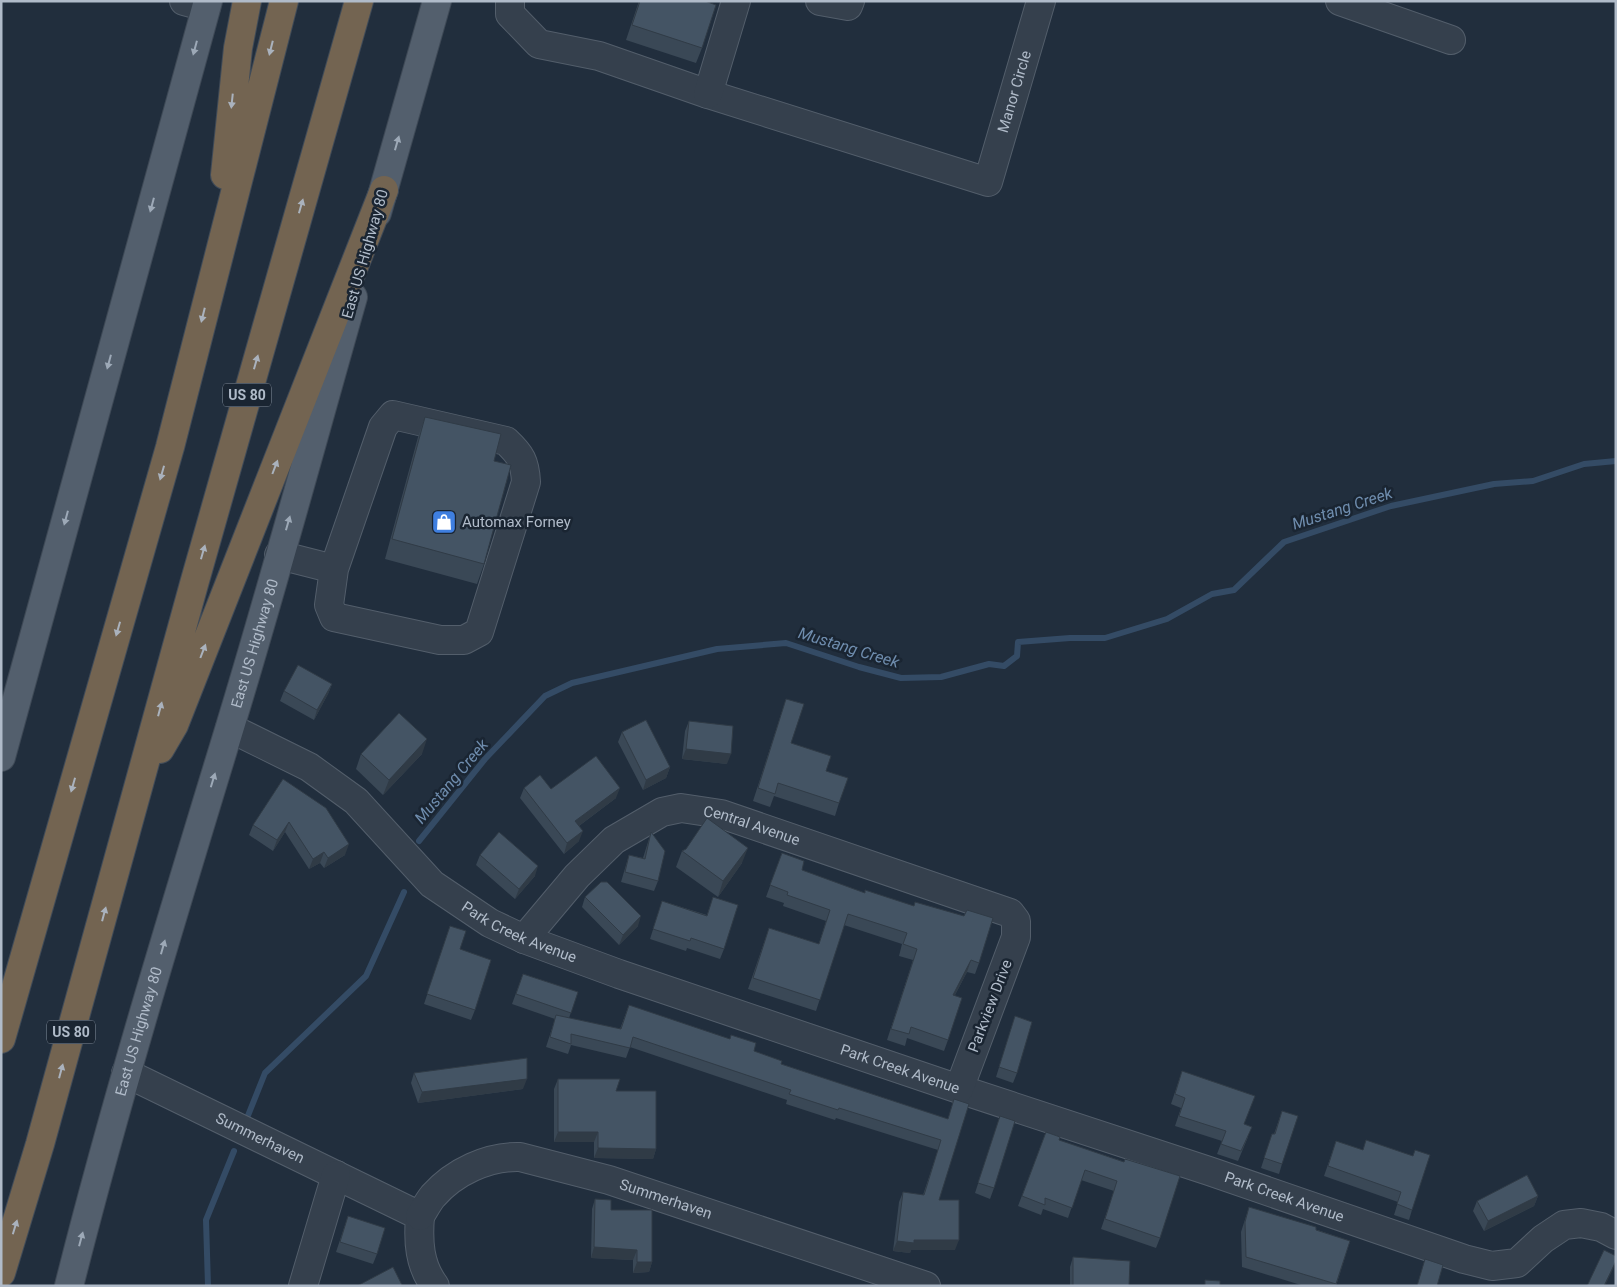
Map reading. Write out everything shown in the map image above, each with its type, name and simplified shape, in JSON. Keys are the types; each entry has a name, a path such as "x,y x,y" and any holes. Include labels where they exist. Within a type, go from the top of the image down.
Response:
{"highway":[{"path":"215,268 238,48 248,1"},
{"path":"1,1039 167,457 284,1"},
{"name":"US 80","path":"1,1273 40,1144 194,584 359,1"},
{"path":"138,790 174,725 384,190"}],"main road":[{"name":"East US Highway 80","path":"69,1286 126,1073 197,832 230,728 438,1"},
{"path":"1,757 200,3"}],"street":[{"path":"510,1 510,14 539,44 599,56 708,94 736,1"},
{"path":"820,1 848,6 850,1"},
{"name":"Manor Circle","path":"708,94 988,182 1041,1"},
{"path":"1340,1 1451,40"},
{"path":"393,415 506,441 518,452 525,466 526,482 479,632 464,640 440,640 334,618 329,605 334,570 383,427 393,415"},
{"path":"279,555 334,570"},
{"name":"Park Creek Avenue","path":"230,728 309,767 356,801 432,884 490,923 524,939 619,974 1209,1171 1464,1259 1492,1266 1516,1264 1543,1239 1564,1225 1581,1223 1601,1227 1616,1235"},
{"name":"Central Avenue","path":"524,939 577,876 614,840 662,812 681,808 721,814 1010,913 1016,921"},
{"name":"Parkview Drive","path":"959,1089 1016,938 1016,921"},
{"name":"Summerhaven","path":"126,1073 420,1216"},
{"name":"Summerhaven","path":"435,1286 422,1264 418,1241 420,1216 433,1196 464,1170 508,1157 520,1157 609,1180 926,1286"},
{"path":"303,1286 336,1175"}],"building":[{"path":"640,1 705,1 716,5 702,48 632,25"},
{"name":"Automax Forney","path":"425,417 501,434 494,461 511,465 484,564 392,539"},
{"path":"298,665 332,684 317,710 284,691"},
{"path":"786,699 804,704 791,743 831,756 826,771 848,778 839,803 778,783 775,794 758,788"},
{"path":"399,713 427,739 389,780 361,754"},
{"path":"646,720 670,767 646,780 622,732"},
{"path":"689,721 733,726 731,754 686,749"},
{"path":"596,756 620,788 575,821 583,831 567,843 524,788 540,775 551,789"},
{"path":"283,779 326,808 349,844 328,858 324,852 313,859 289,822 277,840 253,825"},
{"path":"707,818 748,848 723,881 682,851 686,849"},
{"path":"499,832 538,866 519,889 480,855"},
{"path":"651,832 665,851 658,881 625,872 629,855 645,859"},
{"path":"782,853 804,861 802,870 865,893 865,890 914,906 915,902 964,916 967,910 993,918 979,963 971,960 953,995 962,998 948,1040 911,1027 909,1034 891,1029 917,949 903,944 907,933 848,914 820,1000 753,978 769,928 819,944 830,910 787,895 788,892 770,885"},
{"path":"601,882 607,882 641,916 623,935 585,897"},
{"path":"713,897 738,905 724,949 691,938 690,941 653,929 662,901 707,916"},
{"path":"450,926 466,931 460,949 491,960 475,1010 427,994"},
{"path":"523,974 578,992 571,1013 516,994"},
{"path":"629,1005 730,1039 731,1035 756,1043 754,1051 782,1061 781,1064 948,1119 954,1099 969,1104 939,1200 959,1200 959,1240 914,1240 914,1243 897,1241 903,1192 924,1195 941,1140 789,1094 791,1090 633,1037 630,1048 571,1034 571,1044 550,1037 556,1015 621,1029"},
{"path":"1015,1016 1032,1022 1017,1073 999,1067"},
{"path":"527,1058 527,1079 422,1092 414,1073"},
{"path":"1182,1071 1255,1096 1244,1124 1252,1127 1241,1151 1221,1144 1226,1131 1179,1116 1185,1098 1175,1094"},
{"path":"558,1079 620,1079 616,1091 656,1091 656,1149 598,1148 598,1132 558,1132"},
{"path":"1282,1111 1298,1116 1282,1164 1264,1158 1272,1134 1275,1134"},
{"path":"1000,1116 1015,1121 994,1188 978,1183"},
{"path":"1046,1132 1060,1137 1059,1140 1124,1162 1125,1159 1180,1176 1160,1238 1105,1219 1117,1181 1085,1170 1072,1208 1045,1198 1045,1205 1022,1196"},
{"path":"1366,1140 1413,1156 1415,1150 1430,1155 1412,1210 1397,1204 1401,1192 1328,1166 1336,1141 1363,1150"},
{"path":"1527,1175 1538,1196 1488,1221 1477,1201"},
{"path":"595,1199 611,1200 611,1210 652,1210 652,1262 637,1262 637,1250 594,1247"},
{"path":"1249,1207 1316,1227 1316,1230 1350,1241 1336,1284 1246,1257 1245,1222"},
{"path":"348,1216 385,1228 377,1254 340,1242"},
{"path":"1604,1250 1616,1256 1616,1261 1604,1286 1587,1286"},
{"path":"1073,1257 1130,1261 1129,1286 1073,1286"},
{"path":"1425,1259 1443,1265 1437,1286 1417,1286"},
{"path":"393,1267 401,1286 357,1286"},
{"path":"1205,1280 1220,1281 1220,1286 1205,1286"}],"waterway":[{"name":"Mustang Creek","path":"419,841 485,759 545,696 572,683 717,649 786,643 859,667 901,678 941,677 989,664 1004,666 1017,656 1018,642 1070,638 1105,638 1167,619 1212,594 1234,590 1284,542 1391,506 1494,484 1533,481 1584,464 1616,461"},
{"name":"Mustang Creek","path":"247,1118 265,1073 366,976 404,892"},
{"name":"Mustang Creek","path":"208,1286 206,1220 234,1151"}],"place":[{"name":"Automax Forney","path":"444,522"}]}
